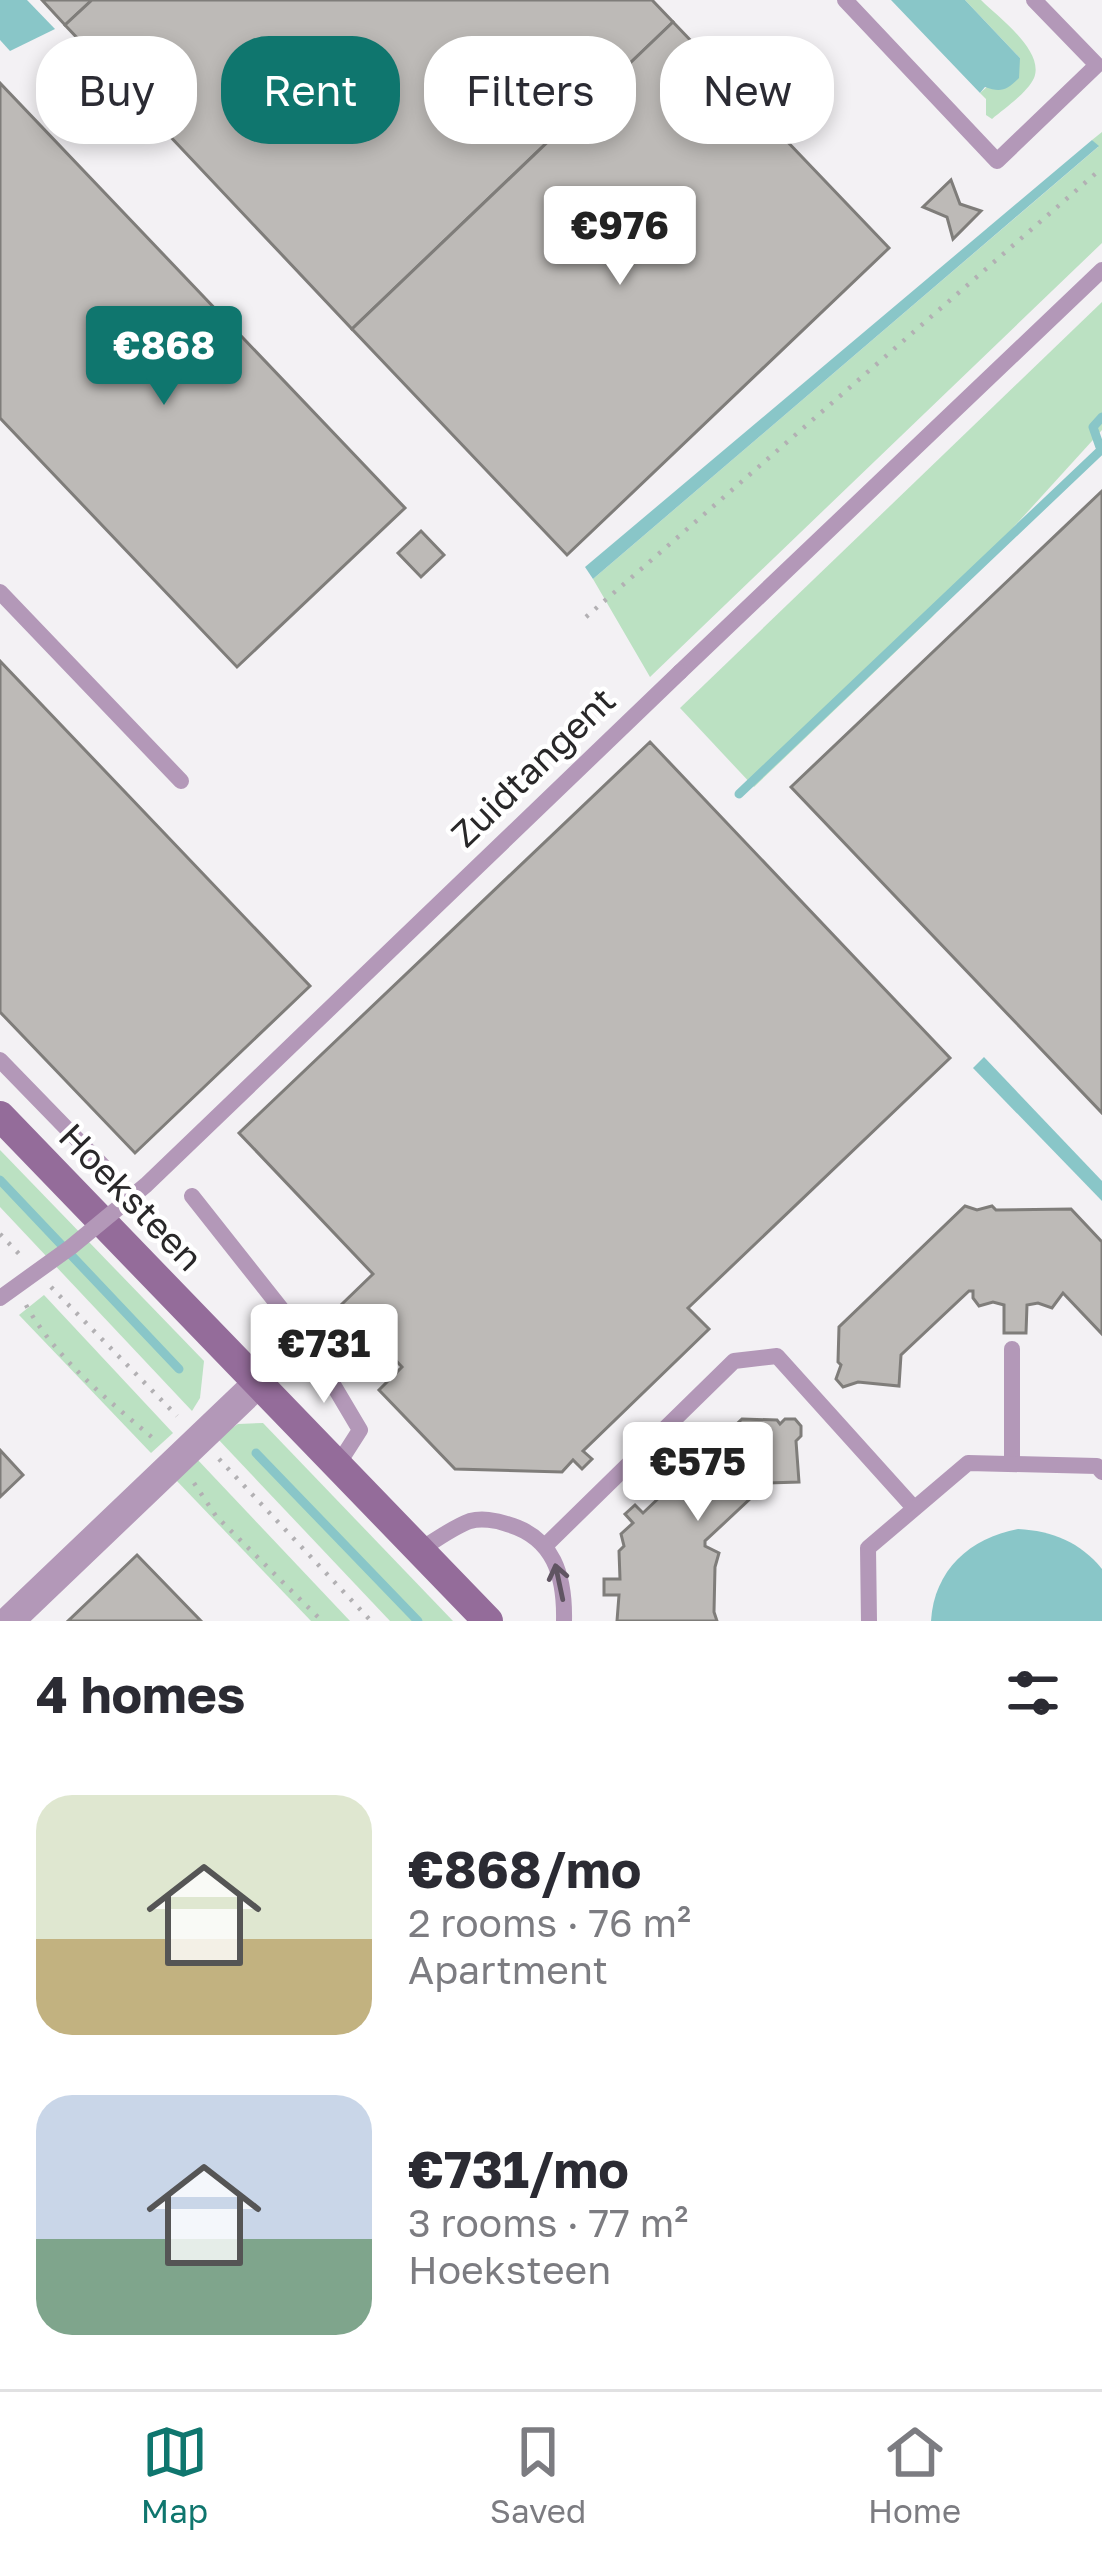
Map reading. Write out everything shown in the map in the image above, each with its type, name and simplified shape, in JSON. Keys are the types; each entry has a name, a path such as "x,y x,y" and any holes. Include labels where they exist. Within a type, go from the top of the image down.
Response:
{"street":[{"name":"Hoeksteen","path":"0,1116 488,1621"},
{"path":"9,1621 256,1384"}],"lane":[{"path":"845,0 998,161 1096,65 1034,0"},
{"name":"Zuidtangent","path":"0,1298 146,1185 1102,270"},
{"path":"0,592 181,781"},
{"path":"0,1060 104,1167"},
{"path":"192,1196 310,1344 360,1430 337,1466"},
{"path":"1012,1349 1012,1464"},
{"path":"547,1544 734,1361 777,1356 914,1508"},
{"path":"869,1621 868,1548 968,1463 1096,1466 1102,1472"},
{"path":"419,1550 471,1520 493,1520 524,1529 547,1544 563,1586 564,1621"}],"path":[{"path":"586,616 1102,168"},
{"path":"0,1234 24,1259"}],"green space":[{"path":"965,0 981,0 1008,25 1027,46 1036,68 1026,89 992,119 986,115 986,99 980,93 1020,58"},
{"path":"1102,132 1102,243 650,677 593,579 1098,147 1092,140"},
{"path":"1102,302 1102,430 931,618 754,787 680,708"},
{"path":"0,1150 204,1361 200,1398 192,1411 0,1207"},
{"path":"44,1295 173,1433 151,1453 19,1315"},
{"path":"263,1423 453,1621 390,1621 217,1438 238,1424"},
{"path":"196,1458 350,1621 311,1621 175,1479"}],"water":[{"path":"0,0 27,0 55,29 10,51 0,40"},
{"path":"891,0 965,0 1020,58 1019,78 1004,89 985,87 980,93"},
{"path":"1092,140 1099,146 593,579 585,567"},
{"path":"984,1057 1102,1181 1102,1201 973,1068"},
{"path":"1018,1529 1065,1540 1094,1560 1102,1569 1102,1621 931,1621 939,1586 958,1559 985,1540"}],"building":[{"path":"42,0 92,0 65,25"},
{"path":"92,0 652,0 673,22 636,57 636,36 424,36 424,144 545,144 352,329 177,144 197,144 197,36 75,36 65,25"},
{"path":"673,22 686,36 660,36 660,144 790,144 889,248 567,555 352,329 545,144 636,144 636,57"},
{"path":"0,83 36,121 36,144 58,144 405,508 237,667 0,418"},
{"path":"951,180 960,204 981,211 953,239 947,217 923,207"},
{"path":"1102,491 1102,1113 791,787"},
{"path":"421,531 444,555 421,577 398,553"},
{"path":"0,661 310,986 135,1153 0,1012"},
{"path":"650,742 950,1058 688,1308 709,1329 583,1451 592,1459 582,1469 573,1460 562,1472 455,1469 379,1390 402,1367 342,1304 373,1274 239,1133"},
{"path":"965,1206 977,1210 992,1206 996,1210 1071,1209 1102,1242 1102,1334 1063,1293 1052,1308 1027,1305 1026,1333 1004,1333 1004,1305 979,1306 969,1291 901,1355 899,1386 858,1382 843,1387 836,1379 841,1365 839,1327"},
{"path":"742,1419 780,1424 795,1419 801,1426 796,1441 799,1482 767,1483 705,1541 705,1546 719,1553 717,1621 617,1621 619,1595 604,1595 604,1579 620,1579 621,1534 633,1523 625,1514 635,1505 643,1513"},
{"path":"0,1450 23,1475 0,1497"},
{"path":"137,1555 201,1621 68,1621"}],"waterway":[{"path":"739,794 1101,450 1093,427 1102,417"},
{"path":"0,1180 179,1369"},
{"path":"256,1453 418,1621"}]}
